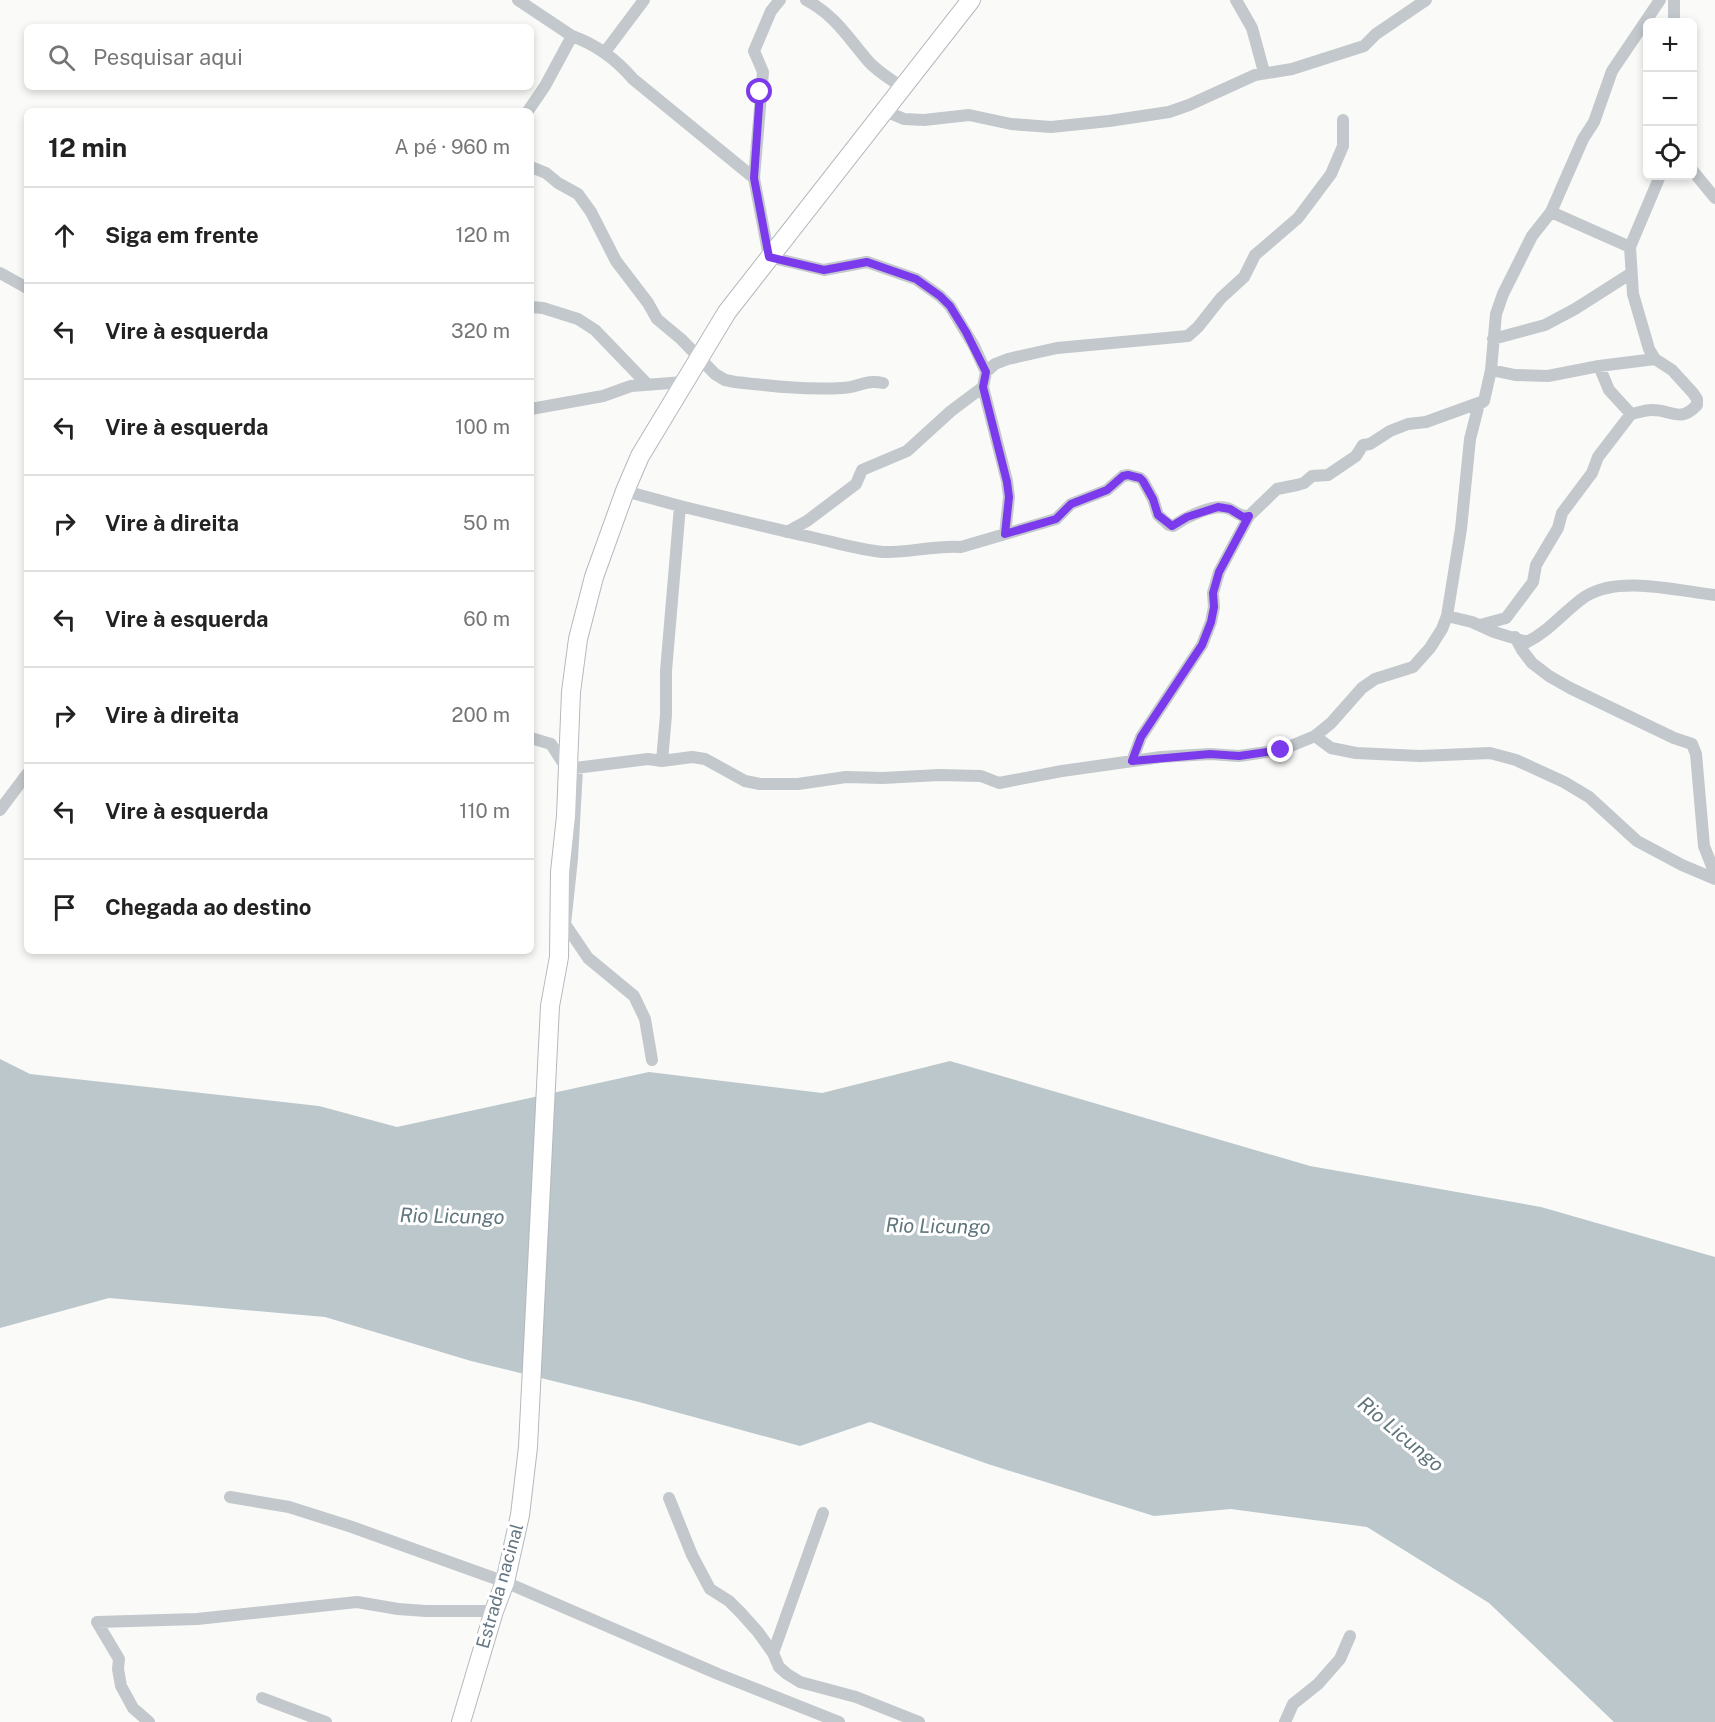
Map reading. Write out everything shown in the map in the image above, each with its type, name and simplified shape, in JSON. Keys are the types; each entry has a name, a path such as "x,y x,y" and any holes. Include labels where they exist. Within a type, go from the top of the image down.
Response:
{"highway":[{"name":"Estrada nacinal","path":"461,1722 505,1582 520,1515 528,1447 550,1006 559,957 560,872 572,769 571,692 578,639 594,577 640,456 727,312 971,0"}],"street":[{"path":"518,0 572,36 605,52 633,79 754,178"},
{"path":"605,52 644,0"},
{"path":"780,0 771,11 754,51 763,72 754,178 769,257 824,270 867,262 916,279 950,306 974,346 986,372 983,387 1009,497 1005,534"},
{"path":"806,0 821,8 851,38 870,64 903,88"},
{"path":"1236,0 1252,28 1264,72"},
{"path":"885,111 904,119 924,120 969,115 1011,124 1051,127 1168,112 1264,72 1292,69 1364,46 1376,34 1426,0"},
{"path":"572,769 648,759 662,761 692,757 705,759 745,781 771,785 827,782 846,777 939,775 981,776 999,783 1132,761 1210,754 1239,756 1281,750 1315,736 1331,723 1362,688 1375,679 1413,667 1430,648 1442,629 1447,615 1462,517 1470,439 1479,404 1484,401 1491,370 1496,314 1532,236 1551,212 1583,140 1594,122 1612,71 1660,0"},
{"path":"1674,0 1674,18"},
{"path":"530,108 545,86 572,36"},
{"path":"986,372 995,364 1008,359 1057,348 1188,336 1221,298 1244,277 1255,255 1298,218 1331,174 1343,146 1343,120"},
{"path":"534,168 546,173 578,194 591,212 616,261 657,319 715,374 725,380 735,382 818,389 848,388 873,381 883,382"},
{"path":"1697,176 1715,198"},
{"path":"1480,625 1506,618 1533,582 1536,565 1558,528 1562,513 1584,486 1598,457 1632,414 1651,410 1681,416 1697,405 1697,399 1693,393 1672,370 1655,359 1649,349 1633,294 1630,247 1658,180"},
{"path":"1551,212 1630,247"},
{"path":"0,273 24,286"},
{"path":"1493,339 1545,325 1630,274"},
{"path":"534,307 578,319 595,330 647,384"},
{"path":"1491,370 1515,375 1548,376 1599,366 1655,359"},
{"path":"1599,366 1609,390 1632,414"},
{"path":"534,408 603,396 631,386 684,382"},
{"path":"787,532 844,494 856,484 862,470 907,451 951,411 983,387"},
{"path":"1132,761 1141,737 1202,645 1211,622 1214,607 1213,593 1219,572 1249,516 1277,489 1304,483 1312,476 1328,475 1356,456 1363,445 1370,444 1390,431 1408,424 1426,422 1484,401"},
{"path":"625,491 787,532 862,549 891,552 961,547 1056,519 1071,504 1107,490 1123,476 1128,475 1143,481 1153,499 1158,515 1172,526 1187,517 1218,507 1230,509 1243,517 1249,516"},
{"path":"662,761 666,715 666,671 680,506"},
{"path":"1447,615 1527,642 1535,638 1584,597 1606,589 1618,586 1644,587 1715,595"},
{"path":"1515,637 1532,663 1549,676 1588,697 1692,744 1696,754 1704,846 1715,874"},
{"path":"1315,736 1332,748 1356,753 1420,756 1490,753 1516,760 1564,782 1589,797 1637,841 1682,865 1715,879"},
{"path":"534,739 551,744 572,769 572,858 565,924 588,958 634,996 645,1019 652,1060"},
{"path":"0,810 24,778"},
{"path":"230,1497 289,1506 505,1582 718,1674 839,1722"},
{"path":"669,1498 692,1555 710,1589 729,1601 758,1632 773,1653 779,1667 800,1682 855,1697 920,1722"},
{"path":"773,1653 823,1513"},
{"path":"149,1722 134,1708 121,1686 119,1659 97,1622 197,1619 357,1602 426,1611 494,1611"},
{"path":"1285,1722 1293,1704 1318,1684 1340,1659 1350,1636"},
{"path":"262,1698 326,1722"}],"water":[{"name":"Rio Licungo","path":"0,1059 30,1074 319,1106 397,1127 649,1072 822,1093 950,1061 1310,1166 1541,1207 1715,1257 1715,1722 1614,1722 1489,1603 1367,1527 1231,1509 1154,1516 988,1464 870,1422 800,1446 639,1402 471,1361 325,1317 109,1298 0,1328"}],"route":[{"path":"760,92 754,178 769,257 824,270 867,262 916,279 950,306 974,346 986,372 983,381 985,399 1001,455 1009,497 1005,534 1056,519 1071,504 1107,490 1123,476 1128,475 1143,481 1155,503 1158,515 1168,525 1173,526 1187,517 1215,507 1230,509 1243,517 1249,516 1219,572 1213,593 1214,607 1211,622 1202,645 1149,723 1132,761 1210,754 1239,756 1281,750"}]}
